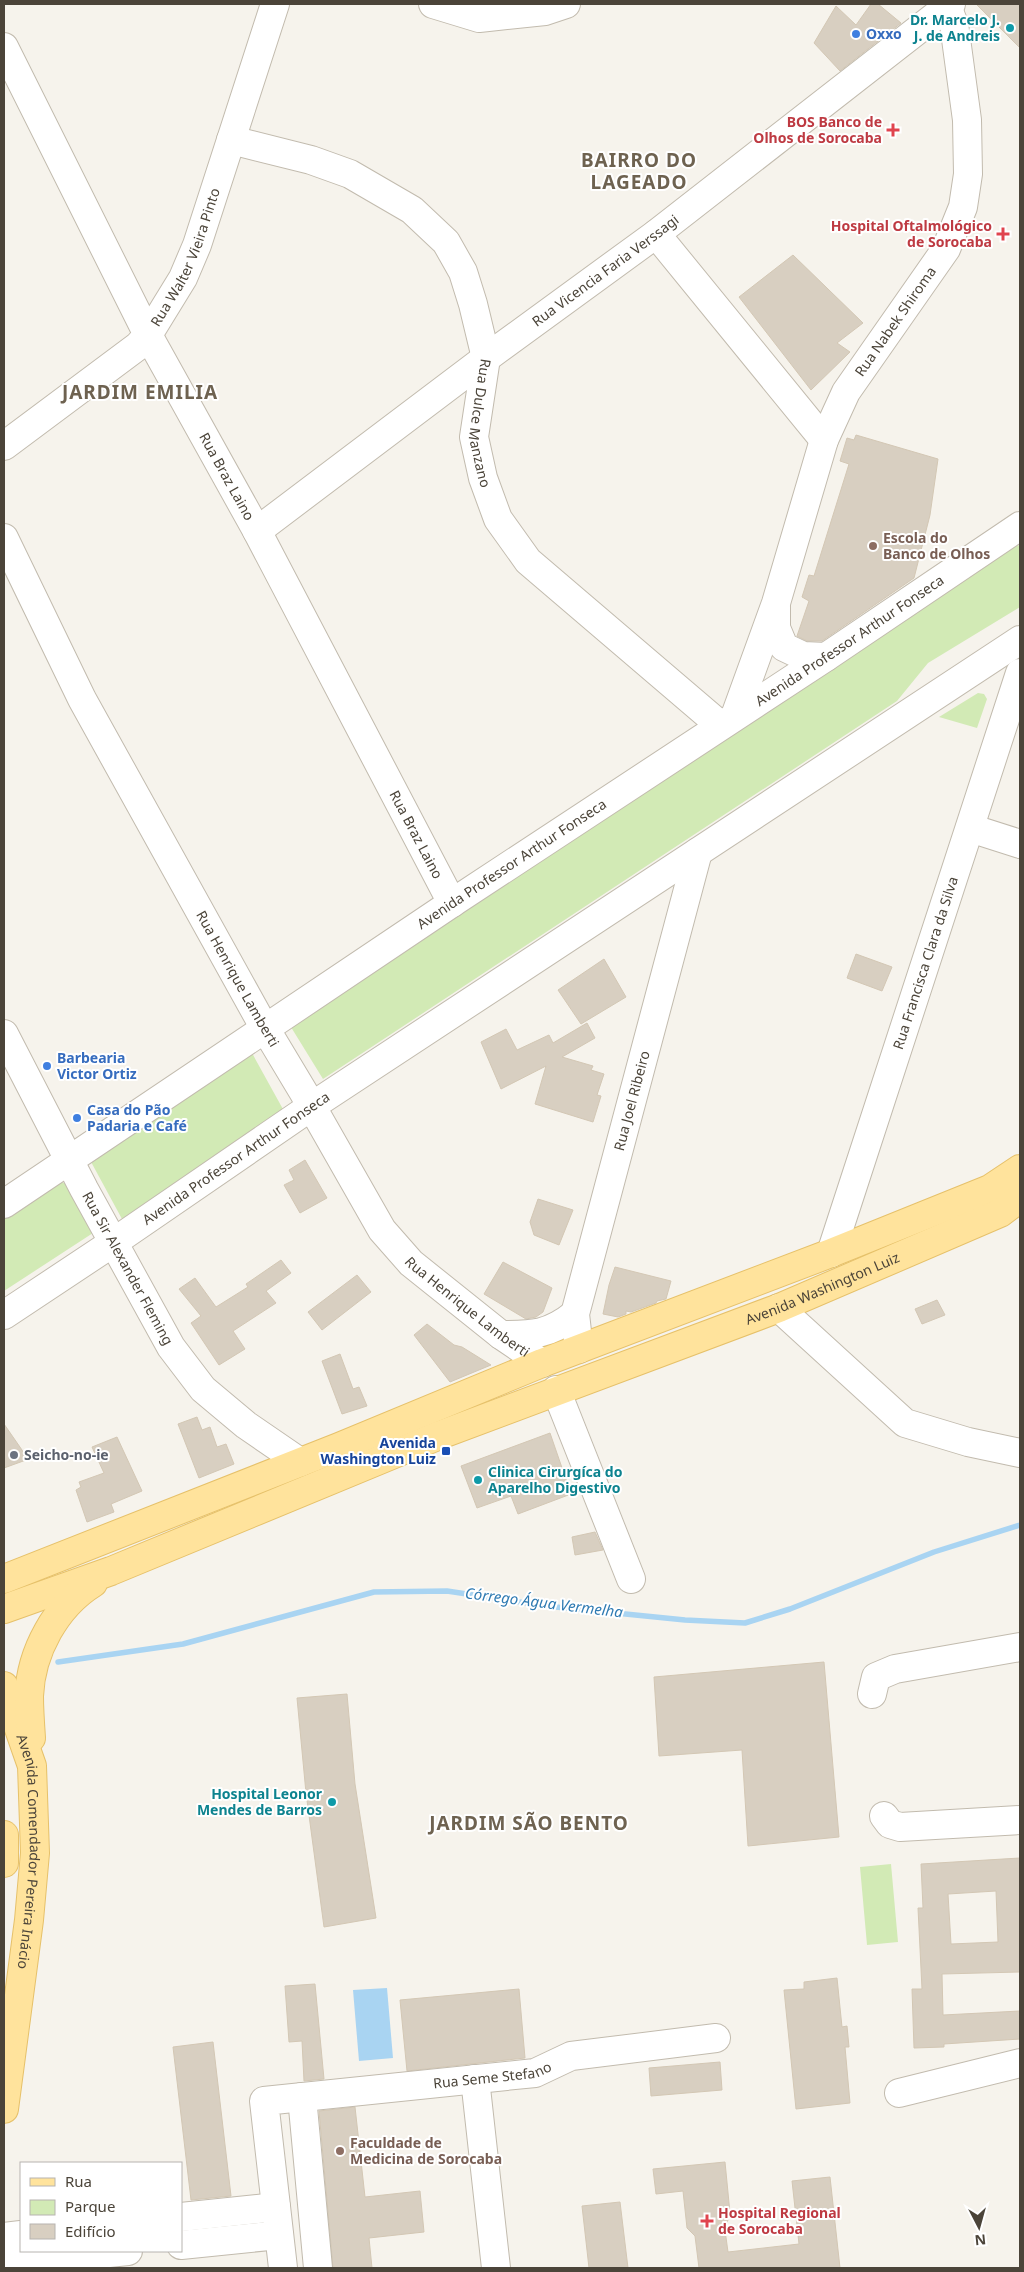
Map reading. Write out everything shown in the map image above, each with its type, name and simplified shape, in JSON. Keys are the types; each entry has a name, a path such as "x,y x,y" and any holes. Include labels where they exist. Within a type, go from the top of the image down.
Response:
{"main road":[{"name":"Avenida Washington Luiz","path":"4,1579 300,1462 542,1362 990,1189 1020,1169"},
{"name":"Avenida Washington Luiz","path":"4,1609 111,1571 440,1435 779,1308 1000,1213 1020,1198"},
{"path":"32,1766 29,1694 38,1652 55,1619 78,1592 111,1571"},
{"name":"Avenida Comendador Pereira Inácio","path":"4,1686 32,1766 35,1853 29,1920 4,2109"},
{"name":"Avenida Comendador Pereira Inácio","path":"4,1835 4,1863"}],"street":[{"name":"Rua Walter Vieira Pinto","path":"4,446 138,346 148,335 183,278 197,245 275,4"},
{"path":"433,4 479,18 545,11 566,4"},
{"name":"Rua Vicencia Faria Verssagi","path":"257,531 486,358 656,234 948,4"},
{"name":"Rua Nabek Shiroma","path":"728,721 776,603 824,440 846,392 946,249 964,207 968,174 967,120 954,24 948,4"},
{"name":"Rua Braz Laino","path":"4,47 148,335 257,531 452,903"},
{"name":"Rua Dulce Manzano","path":"231,140 311,160 350,174 412,210 446,242 463,272 486,358 474,437 484,478 498,519 528,561 728,721"},
{"path":"656,234 824,440"},
{"name":"Avenida Professor Arthur Fonseca","path":"4,1204 452,903 1014,534"},
{"name":"Rua Henrique Lamberti","path":"4,538 82,699 266,1029 382,1230 411,1263 501,1335 542,1362"},
{"name":"Rua Nabek Shiroma","path":"776,603 776,628 784,647 802,656 826,657"},
{"name":"Avenida Professor Arthur Fonseca","path":"4,1315 312,1106 1020,640"},
{"name":"Rua Francisca Clara da Silva","path":"831,1252 1020,673"},
{"path":"970,828 1020,844"},
{"name":"Rua Joel Ribeiro","path":"579,1349 576,1314 698,852"},
{"name":"Rua Sir Alexander Fleming","path":"4,1034 171,1347 203,1388 246,1425 300,1462"},
{"path":"779,1308 904,1423 968,1442 1020,1453"},
{"path":"501,1335 529,1335 559,1327 576,1314"},
{"path":"556,1390 631,1579"},
{"path":"968,1442 994,1440 1020,1430"},
{"path":"872,1694 876,1677 895,1668 1020,1647"},
{"path":"884,1816 890,1824 900,1827 1020,1820"},
{"name":"Rua Seme Stefano","path":"275,2197 264,2101 536,2073 571,2056 716,2038"},
{"path":"899,2094 1020,2063"},
{"path":"475,2079 496,2268"},
{"path":"302,2097 318,2268"},
{"path":"182,2217 275,2197 310,2185"},
{"path":"275,2197 283,2268"},
{"path":"4,2237 20,2235"},
{"path":"182,2245 279,2235"},
{"path":"4,2264 118,2252"}],"green space":[{"path":"1020,545 1020,607 928,663 897,701 323,1079 286,1019 1010,547"},
{"path":"978,693 984,694 987,699 977,728 939,717"},
{"path":"252,1053 284,1111 122,1219 90,1160"},
{"path":"56,1182 66,1183 93,1233 4,1291 4,1217"},
{"path":"891,1864 898,1942 867,1945 860,1867"}],"water":[{"path":"387,1988 393,2058 359,2061 353,1990"}],"building":[{"name":"Oxxo","path":"871,4 878,4 901,23 840,71 814,43 836,6 856,25"},
{"name":"Dr. Marcelo J. J. de Andreis","path":"976,4 1020,4 1020,48"},
{"path":"793,255 863,323 837,343 850,352 811,390 739,297"},
{"name":"Escola do Banco de Olhos","path":"856,435 938,459 930,515 914,578 822,641 807,641 797,636 809,601 802,597 809,575 814,576 849,464 840,461 847,438 854,440"},
{"path":"856,954 892,967 882,991 847,978"},
{"path":"604,959 626,997 581,1024 558,990"},
{"path":"587,1023 595,1038 562,1057 593,1066 591,1070 604,1074 597,1095 601,1096 593,1122 535,1104 546,1066 501,1089 481,1042 506,1029 517,1050 549,1035 553,1043"},
{"path":"305,1160 327,1198 300,1213 284,1185 294,1180 289,1170"},
{"path":"538,1199 573,1210 559,1245 534,1235 530,1222"},
{"path":"281,1260 291,1273 266,1291 276,1303 233,1331 245,1349 219,1365 191,1323 201,1316 179,1289 195,1278 216,1307 248,1287 246,1284"},
{"path":"503,1262 552,1288 543,1312 536,1317 526,1319 484,1294"},
{"path":"615,1267 671,1281 666,1299 631,1312 626,1311 626,1314 618,1317 603,1314"},
{"path":"357,1275 371,1292 322,1330 308,1312"},
{"path":"937,1300 945,1315 922,1324 915,1309"},
{"path":"427,1324 454,1345 462,1347 491,1365 450,1382 414,1335"},
{"path":"340,1354 353,1389 359,1387 367,1406 342,1414 322,1361"},
{"path":"197,1417 202,1430 210,1427 217,1447 226,1444 234,1464 199,1478 178,1424"},
{"name":"Seicho-no-ie","path":"4,1424 22,1450 26,1460 4,1468"},
{"path":"550,1433 571,1494 518,1514 511,1496 477,1508 461,1466"},
{"path":"117,1437 142,1491 111,1504 114,1512 87,1522 76,1490 81,1487 79,1482 104,1473 92,1447"},
{"path":"595,1532 603,1550 575,1555 572,1537"},
{"path":"824,1662 839,1837 748,1846 742,1750 659,1756 654,1677"},
{"name":"Hospital Leonor Mendes de Barros","path":"347,1694 355,1784 376,1918 324,1927 306,1793 297,1698"},
{"path":"1020,1858 1020,1972 942,1974 943,2015 1020,2011 1020,2039 944,2044 944,2047 914,2048 912,1989 922,1989 918,1908 923,1908 921,1864","holes":["996,1891 998,1942 951,1944 948,1894"]},
{"path":"837,1978 842,2027 847,2026 849,2047 845,2047 850,2103 796,2109 784,1990 804,1989 804,1982"},
{"path":"315,1984 324,2079 304,2081 302,2041 289,2042 285,1986"},
{"path":"519,1989 525,2058 407,2071 400,2000"},
{"path":"213,2042 231,2196 191,2200 173,2047"},
{"path":"720,2062 722,2090 651,2096 649,2068"},
{"name":"Faculdade de Medicina de Sorocaba","path":"355,2107 365,2197 420,2191 424,2232 369,2238 372,2268 333,2268 319,2111"},
{"name":"Hospital Regional de Sorocaba","path":"725,2162 730,2213 725,2230 728,2252 799,2244 792,2181 830,2177 840,2268 699,2268 695,2236 687,2228 683,2191 656,2194 653,2169"},
{"path":"620,2202 628,2268 589,2268 582,2206"}],"waterway":[{"name":"Córrego Água Vermelha","path":"58,1662 183,1644 374,1592 447,1591 546,1606 685,1620 745,1623 790,1609 934,1552 1020,1525"}],"place":[{"name":"Dr. Marcelo J. J. de Andreis","path":"1010,28"},
{"name":"Oxxo","path":"856,34"},
{"name":"BOS Banco de Olhos de Sorocaba","path":"893,130"},
{"name":"Hospital Oftalmológico de Sorocaba","path":"1003,234"},
{"name":"Escola do Banco de Olhos","path":"873,546"},
{"name":"Barbearia Victor Ortiz","path":"47,1066"},
{"name":"Casa do Pão Padaria e Café","path":"77,1118"},
{"name":"Avenida Washington Luiz","path":"446,1451"},
{"name":"Seicho-no-ie","path":"14,1455"},
{"name":"Clinica Cirurgíca do Aparelho Digestivo","path":"478,1480"},
{"name":"Hospital Leonor Mendes de Barros","path":"332,1802"},
{"name":"Faculdade de Medicina de Sorocaba","path":"340,2151"},
{"name":"Hospital Regional de Sorocaba","path":"707,2221"}],"district":[{"name":"BAIRRO DO LAGEADO","path":"639,171"},
{"name":"JARDIM EMILIA","path":"140,392"},
{"name":"JARDIM SÃO BENTO","path":"529,1823"}]}
